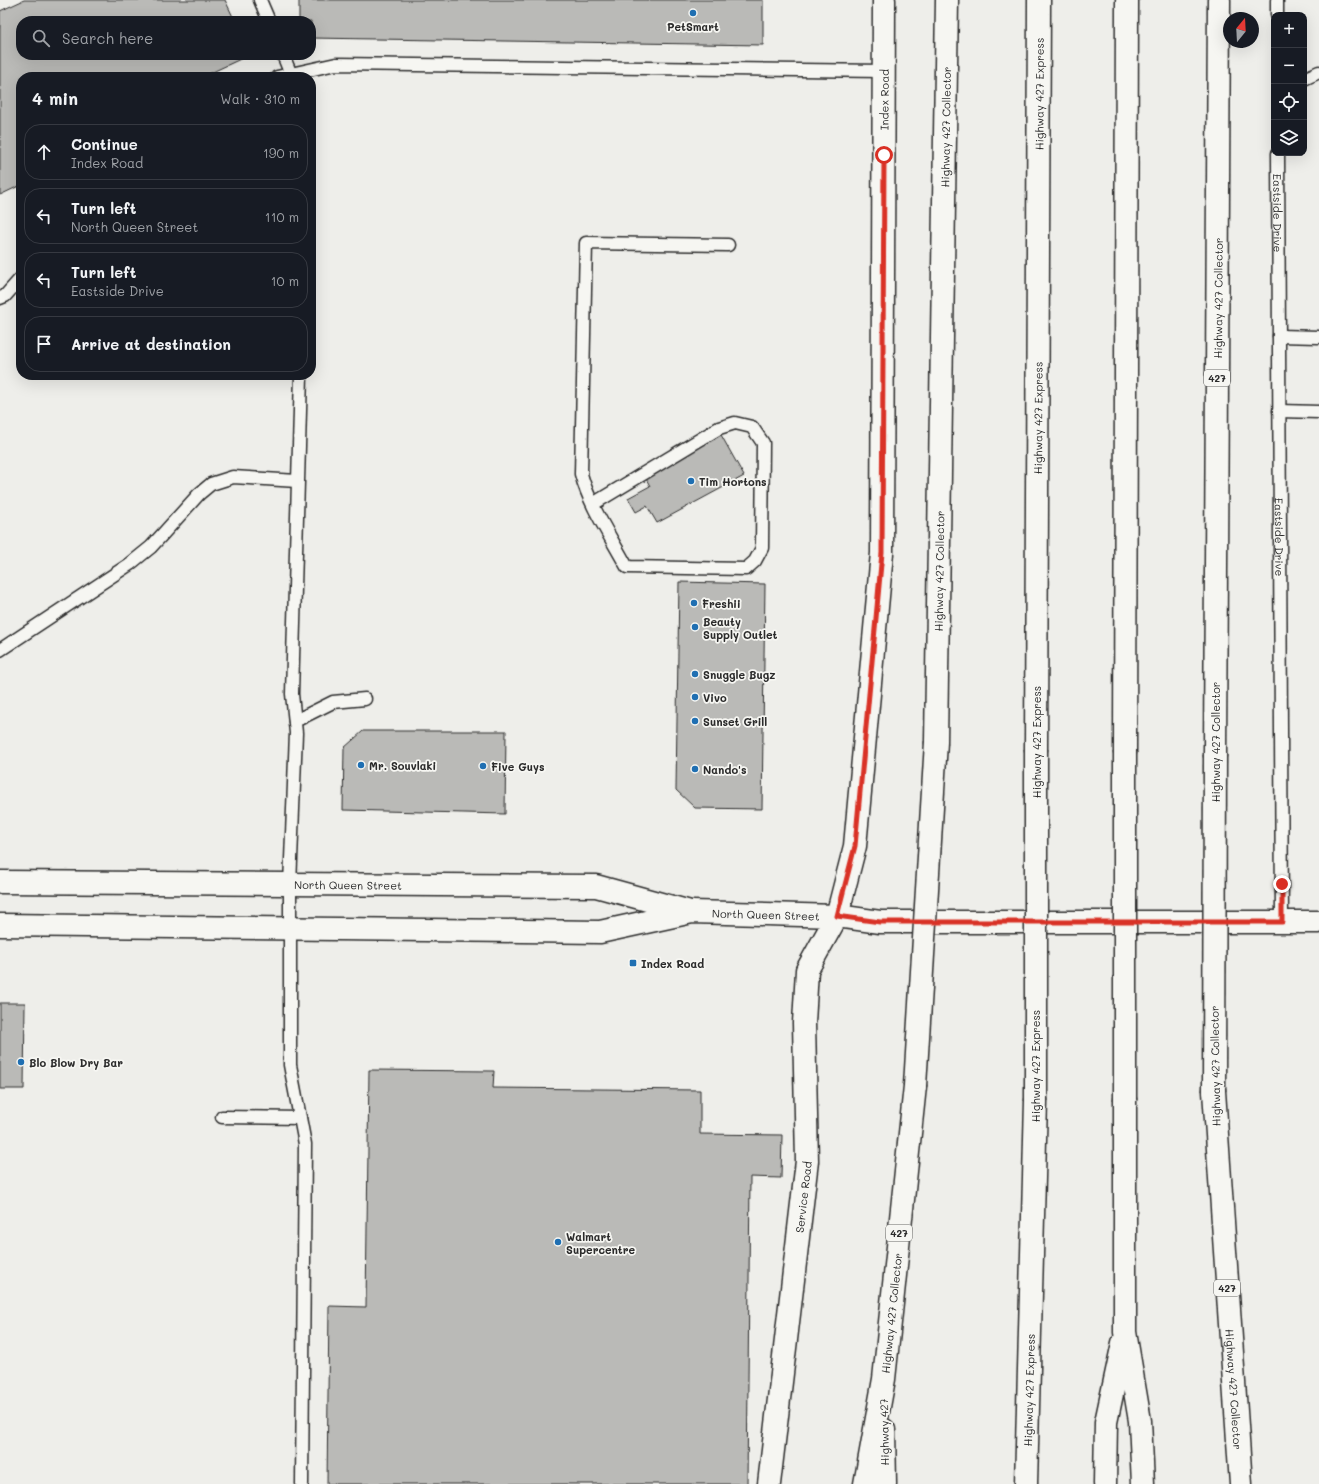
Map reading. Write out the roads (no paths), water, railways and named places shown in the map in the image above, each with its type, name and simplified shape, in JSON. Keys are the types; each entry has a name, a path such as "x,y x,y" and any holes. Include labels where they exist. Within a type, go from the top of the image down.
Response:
{"main road":[{"name":"Index Road","path":"837,916 855,846 882,553 884,0"},
{"name":"Highway 427 Collector","path":"884,1379 915,1086 936,742 947,0"},
{"name":"Highway 427 Express","path":"1026,1484 1036,1101 1039,0"},
{"path":"1127,0 1125,1332 1140,1421 1143,1484"},
{"name":"Highway 427 Collector","path":"1219,0 1214,1091 1241,1484"},
{"name":"North Queen Street","path":"0,882 596,886 692,912 837,916 880,922 1319,922"},
{"name":"North Queen Street","path":"0,925 600,932 692,912"},
{"name":"Service Road","path":"769,1484 808,1161 804,1023 807,970 837,916"},
{"path":"1105,1484 1106,1422 1125,1332"},
{"path":"865,1484 884,1379"},
{"name":"Highway 427","path":"884,1379 885,1484"}],"lane":[{"path":"260,0 267,16"},
{"path":"1277,0 1277,12"},
{"path":"285,60 291,72"},
{"path":"304,72 336,64 884,71"},
{"path":"1307,78 1319,72"},
{"name":"Eastside Drive","path":"1278,156 1282,922"},
{"path":"593,504 719,428 735,424 752,427 763,443 762,548 755,561 746,568 627,567 593,504 585,489 581,474 586,242 728,245"},
{"path":"0,298 5,296 16,284"},
{"path":"1279,336 1319,337"},
{"path":"300,380 292,694 295,720 289,929 290,1065 305,1144 302,1484"},
{"path":"1279,411 1319,412"},
{"path":"0,650 130,564 151,547 199,494 211,484 233,477 297,481"},
{"path":"295,720 333,702 365,699"},
{"path":"222,1117 300,1118"}],"place":[{"name":"PetSmart","path":"693,13"},
{"name":"Tim Hortons","path":"691,481"},
{"name":"Freshii","path":"694,603"},
{"name":"Beauty Supply Outlet","path":"695,627"},
{"name":"Snuggle Bugz","path":"695,674"},
{"name":"Vivo","path":"695,697"},
{"name":"Sunset Grill","path":"695,721"},
{"name":"Mr. Souvlaki","path":"361,765"},
{"name":"Five Guys","path":"483,766"},
{"name":"Nando's","path":"695,769"},
{"name":"Index Road","path":"633,963"},
{"name":"Blo Blow Dry Bar","path":"21,1062"},
{"name":"Walmart Supercentre","path":"558,1242"}]}
